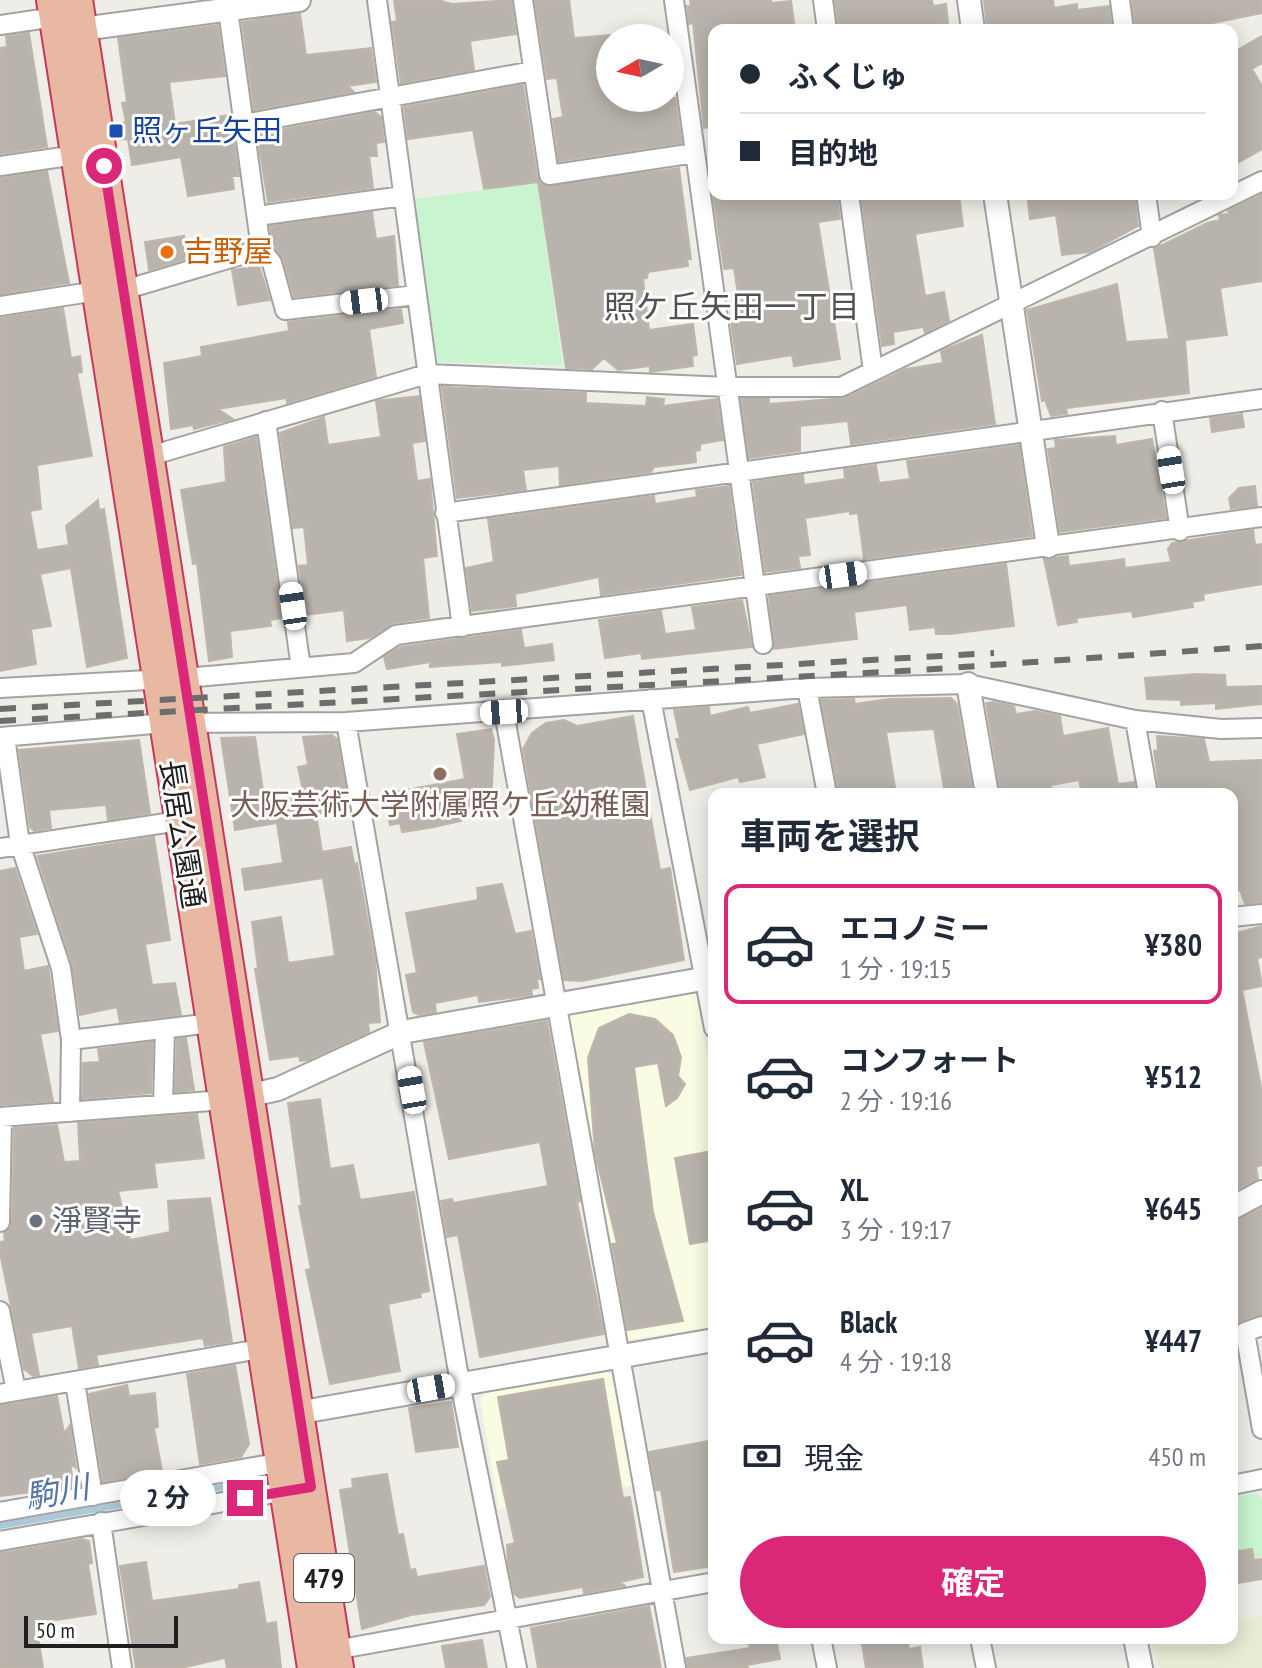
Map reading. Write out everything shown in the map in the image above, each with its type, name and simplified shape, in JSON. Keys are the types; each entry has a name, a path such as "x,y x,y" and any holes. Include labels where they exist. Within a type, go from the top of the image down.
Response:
{"highway":[{"name":"長居公園通","path":"67,12 76,155 150,456 172,678"},
{"name":"長居公園通","path":"67,12 296,1474 329,1662"},
{"name":"長居公園通","path":"179,724 179,821 211,1023 237,1098 265,1348 287,1414"}],"street":[{"path":"0,25 67,12 228,10 299,0"},
{"path":"377,0 462,627"},
{"path":"523,0 549,175 695,153"},
{"path":"674,0 763,644"},
{"path":"823,0 826,24"},
{"path":"969,0 972,24"},
{"path":"1120,0 1123,24"},
{"path":"228,10 261,249 272,263 285,310 416,295"},
{"path":"244,124 533,71"},
{"path":"0,166 76,155"},
{"path":"1238,193 1262,181"},
{"path":"257,216 403,196"},
{"path":"850,200 873,371"},
{"path":"996,200 1009,305 1048,546"},
{"path":"1147,200 1152,237"},
{"path":"150,456 427,374 728,387 841,387 1225,200"},
{"path":"0,306 111,291 261,249"},
{"path":"445,513 1262,399"},
{"path":"1162,411 1180,530"},
{"path":"266,421 301,668"},
{"path":"0,688 354,663 396,635 1262,517"},
{"path":"968,684 986,788"},
{"path":"70,1112 71,1040 61,968 20,844 3,737 179,724 346,722 807,688 968,684 1135,720 1221,729 1262,728"},
{"path":"807,688 826,788"},
{"path":"651,699 708,968"},
{"path":"504,712 676,1668"},
{"path":"1135,720 1147,788"},
{"path":"346,722 402,1032 460,1383 517,1668"},
{"path":"0,848 179,821"},
{"path":"1238,916 1262,914"},
{"path":"0,1222 1,1117 237,1098 278,1089 402,1032 708,977"},
{"path":"71,1040 211,1023"},
{"path":"163,1105 165,1029"},
{"path":"1238,1205 1262,1192"},
{"path":"0,1311 8,1392 265,1348"},
{"path":"1262,1326 1245,1332 1262,1429"},
{"path":"287,1414 708,1341"},
{"path":"75,1382 93,1496"},
{"path":"0,1512 93,1496 296,1474"},
{"path":"0,1541 101,1522 296,1474"},
{"path":"1238,1484 1262,1479"},
{"path":"101,1522 122,1668"},
{"path":"329,1662 507,1617 708,1583"},
{"path":"822,1644 827,1668"},
{"path":"981,1644 986,1668"},
{"path":"1136,1644 1141,1668"}],"shaded area":[{"path":"695,990 708,1060 708,1328 621,1341 564,1012"},
{"path":"606,1372 615,1377 634,1485 499,1509 480,1400 485,1393"},
{"path":"1262,1616 1262,1668 1159,1668 1154,1644 1238,1644 1238,1620"}],"green space":[{"path":"537,183 563,366 438,362 414,199"},
{"path":"1255,1493 1262,1498 1262,1557 1238,1561 1238,1496"}],"building":[{"path":"394,0 438,0 452,4 511,0 516,34 470,41 474,70 401,83 392,22 397,21"},
{"path":"535,0 569,0 574,38 596,36 596,112 677,112 682,143 559,161 553,119 563,117 557,78 547,79"},
{"path":"690,0 791,1 794,24 708,24 708,127 704,128 693,23 689,24 687,6 691,6"},
{"path":"835,0 932,0 933,6 946,4 948,23 941,24 838,24"},
{"path":"984,0 1053,0 1054,8 1077,4 1077,10 1109,6 1111,24 986,24"},
{"path":"1132,0 1262,0 1262,13 1208,24 1135,24"},
{"path":"300,14 306,55 371,48 376,82 348,86 354,92 254,110 242,22"},
{"path":"218,25 225,76 169,82 175,124 230,115 239,176 232,176 234,189 188,196 181,157 132,165 128,139 117,140 115,124 126,122 122,103 127,102 118,38"},
{"path":"29,33 47,147 0,154 0,48 7,47 6,36"},
{"path":"1262,36 1262,63 1252,69 1262,86 1262,149 1238,163 1238,50"},
{"path":"523,85 537,177 544,186 679,168 691,259 687,259 688,266 648,272 647,278 643,279 649,330 693,324 697,355 692,356 693,366 650,372 650,366 618,370 604,358 592,369 566,368 538,182 484,189 473,130 408,139 404,107"},
{"path":"375,112 381,117 384,142 376,143 377,156 369,156 373,188 268,202 257,134"},
{"path":"47,171 69,283 0,294 0,178"},
{"path":"1262,194 1262,281 1220,288 1227,335 1185,340 1189,393 1066,408 1067,414 1051,416 1045,400 1042,401 1027,310 1117,284 1126,342 1169,339 1154,249 1207,223 1220,220 1219,215 1229,214 1228,211"},
{"path":"714,200 838,200 840,219 818,222 840,359 794,366 792,355 737,364 731,322 742,320 734,268 724,269"},
{"path":"862,200 960,200 963,226 915,234 925,296 944,292 949,321 925,333 923,327 893,332 894,344 882,346"},
{"path":"1028,200 1135,200 1138,226 1090,252 1062,255 1056,215 1030,219"},
{"path":"372,212 376,239 394,236 398,285 294,297 283,259 272,244 270,226"},
{"name":"吉野屋","path":"184,236 189,258 149,270 145,242"},
{"path":"259,266 270,300 238,305 232,270"},
{"path":"63,308 71,358 80,356 82,372 77,373 92,456 37,465 41,509 30,511 37,550 69,545 66,526 98,500 99,510 104,509 127,658 87,667 71,568 40,574 51,626 31,629 36,664 0,671 0,318"},
{"path":"401,309 403,323 369,329 376,377 287,403 286,398 218,409 233,419 194,429 193,425 171,429 164,363 202,356 201,347 289,331 288,322"},
{"path":"982,335 995,424 851,444 848,421 800,426 800,451 749,458 741,399 769,399 769,404 846,398 906,369 943,363 941,351"},
{"path":"442,387 586,393 586,403 646,406 647,397 664,399 663,406 717,399 723,440 700,444 700,450 695,451 696,462 654,467 651,472 560,485 559,466 523,470 526,490 457,498"},
{"path":"419,396 425,441 412,443 417,481 430,479 437,556 423,558 429,618 394,623 369,638 347,641 344,610 306,615 299,566 308,565 304,527 293,528 280,433 324,417 328,445 381,437 376,401"},
{"path":"1242,414 1244,427 1212,432 1210,418"},
{"path":"1115,436 1116,445 1152,439 1166,518 1060,532 1048,449 1056,448 1055,440"},
{"path":"256,437 282,618 270,620 271,626 230,631 232,657 209,661 197,563 193,564 181,490 226,482 224,447"},
{"path":"1019,445 1032,536 864,559 858,513 850,514 850,511 805,518 810,555 798,556 800,568 765,572 753,482 803,475 804,485 845,479 844,469 876,465 879,483 910,479 907,461"},
{"path":"729,486 741,575 601,595 599,577 515,594 516,606 472,611 466,568 494,562 488,519 654,496 655,504 697,497 696,490"},
{"path":"1255,486 1257,506 1231,509 1229,498 1239,488"},
{"path":"1253,530 1255,545 1262,544 1262,584 1203,594 1204,600 1192,602 1193,607 1133,617 1132,611 1076,618 1077,622 1058,625 1044,559 1068,556 1069,566 1124,559 1125,568 1171,562 1168,549 1172,543"},
{"path":"1006,564 1014,626 950,634 936,634 935,627 910,630 907,605 854,612 857,639 774,649 769,596"},
{"path":"742,600 752,647 642,659 641,653 605,658 599,620 661,611 665,634 696,630 692,607"},
{"path":"521,630 524,648 552,644 554,660 502,666 502,662 430,667 430,662 387,669 384,657 400,647"},
{"path":"1225,675 1226,687 1262,686 1262,704 1216,709 1216,703 1181,705 1181,700 1147,699 1145,678"},
{"path":"951,698 957,704 972,788 944,788 934,729 886,732 895,788 838,788 821,700 854,699 855,704 889,699"},
{"path":"986,703 1014,706 1016,714 1035,711 1060,716 1063,736 1108,728 1118,784 1134,782 1135,788 1081,788 1079,780 1052,785 1050,788 1000,788"},
{"path":"798,704 804,734 757,744 765,777 740,782 738,777 690,790 676,739 680,739 674,710 709,707 710,716 748,707 750,713"},
{"path":"633,716 660,870 670,868 684,960 582,981 564,980 523,749 532,733 546,723 564,720 577,726"},
{"path":"491,729 494,740 491,807 460,813 461,821 429,828 402,832 400,823 390,825 384,794 465,779 457,734"},
{"path":"332,735 337,739 349,808 316,814 322,852 351,847 354,864 357,863 375,960 380,1022 368,1023 369,1032 308,1060 300,1061 299,1056 270,1060 255,969 258,968 252,922 281,917 288,963 335,956 328,908 323,878 245,890 242,869 283,863 277,823 235,830 221,738 255,737 264,797 303,791 298,767 308,765 303,737"},
{"path":"1157,736 1204,739 1209,762 1262,760 1262,902 1245,904 1238,890 1238,788 1159,788 1154,751 1158,750"},
{"path":"139,740 150,813 108,820 106,805 49,810 51,828 34,831 30,827 19,750"},
{"path":"154,837 170,940 145,944 152,985 175,983 181,1015 120,1022 117,1007 80,1015 72,964 37,856"},
{"path":"15,868 37,934 19,937 24,971 48,966 58,1031 40,1034 53,1101 0,1105 0,871"},
{"path":"502,884 515,934 531,931 540,979 537,979 538,988 531,989 532,995 479,1002 478,995 435,1003 436,1012 419,1015 413,1012 406,975 417,973 406,913 478,900 477,888"},
{"path":"1262,926 1262,957 1257,958 1262,986 1242,990 1262,1092 1262,1165 1256,1167 1258,1179 1238,1189 1238,932"},
{"path":"629,1014 655,1019 673,1035 681,1057 678,1076 685,1084 677,1098 666,1106 658,1063 634,1067 653,1212 683,1321 627,1330 612,1244 617,1243 595,1153 588,1058 599,1028"},
{"path":"547,1021 580,1201 577,1202 604,1334 480,1357 458,1235 447,1237 441,1201 452,1199 453,1203 548,1186 540,1142 449,1159 424,1042"},
{"path":"186,1038 194,1090 175,1092 177,1039"},
{"path":"153,1042 151,1093 82,1099 83,1063 100,1062 98,1049"},
{"path":"320,1099 330,1169 353,1165 360,1200 414,1192 429,1291 420,1293 421,1297 388,1304 400,1371 330,1384 306,1270 311,1269 299,1206 302,1206 288,1103"},
{"path":"197,1114 204,1158 154,1163 157,1187 118,1191 130,1240 170,1232 168,1201 210,1198 232,1342 205,1346 203,1338 96,1355 98,1365 79,1368 72,1326 31,1333 39,1375 33,1376 24,1369 0,1253 0,1242 5,1241 4,1233 12,1222 14,1128 57,1125 64,1162 80,1161 78,1123"},
{"path":"707,1152 708,1241 690,1244 675,1158"},
{"path":"1262,1208 1262,1314 1238,1323 1238,1219"},
{"path":"235,1365 249,1444 241,1457 200,1464 187,1374"},
{"path":"603,1379 623,1498 630,1497 643,1577 620,1582 625,1586 584,1593 583,1587 520,1598 514,1594 508,1562 507,1545 515,1543 497,1462 509,1460 498,1397"},
{"path":"127,1385 129,1396 155,1393 158,1427 154,1428 162,1471 103,1482 89,1394"},
{"path":"57,1396 64,1433 70,1425 76,1468 70,1464 74,1487 0,1496 0,1406"},
{"path":"451,1402 458,1447 416,1452 409,1408"},
{"path":"708,1441 708,1567 674,1572 661,1490 656,1490 649,1452"},
{"path":"387,1474 398,1535 403,1534 410,1570 415,1569 417,1577 484,1566 490,1597 484,1605 411,1615 362,1629 340,1490 353,1488 352,1479"},
{"path":"82,1539 89,1541 92,1563 88,1564 96,1614 36,1623 43,1668 0,1668 0,1553"},
{"path":"1252,1549 1254,1560 1262,1559 1262,1579 1238,1583 1238,1551"},
{"path":"146,1562 152,1601 239,1589 239,1585 259,1582 266,1624 276,1622 281,1668 227,1668 225,1658 181,1668 136,1668 120,1566"},
{"path":"649,1606 661,1668 538,1668 531,1628"},
{"path":"482,1640 487,1668 446,1668 442,1646"},
{"path":"749,1644 777,1644 780,1659 747,1665 748,1668 688,1668 686,1658 750,1648"},
{"path":"862,1644 908,1644 909,1649 920,1647 923,1668 866,1668"}],"waterway":[{"name":"駒川","path":"0,1526 263,1480"}],"railway":[{"path":"0,721 920,670 1262,646"},
{"path":"0,709 994,653"}],"place":[{"name":"照ヶ丘矢田","path":"116,131"},
{"name":"吉野屋","path":"167,252"},
{"name":"大阪芸術大学附属照ケ丘幼稚園","path":"440,774"},
{"name":"淨賢寺","path":"36,1221"}],"district":[{"name":"照ケ丘矢田一丁目","path":"732,307"}],"route":[{"path":"104,166 311,1487 245,1498"}]}
